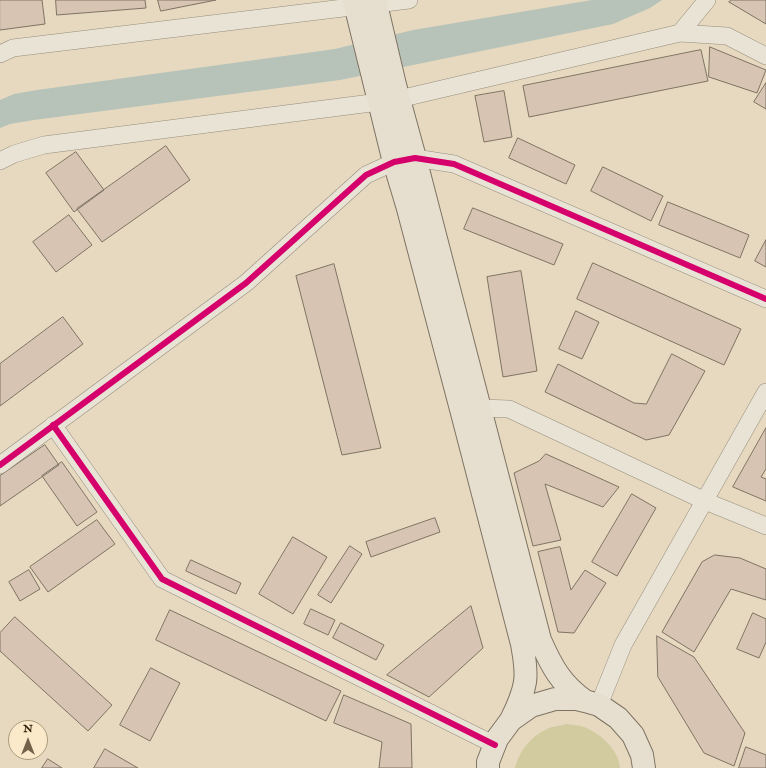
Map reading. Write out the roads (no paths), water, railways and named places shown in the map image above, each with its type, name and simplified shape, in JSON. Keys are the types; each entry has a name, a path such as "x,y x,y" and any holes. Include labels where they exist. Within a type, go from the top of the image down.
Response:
{"highway":[{"path":"365,3 387,94 394,162 540,640 549,661 560,678 573,693 618,718 633,735 645,764"},
{"path":"387,94 416,158 525,661 525,681 520,700 511,720 497,739 488,762 488,768"},
{"path":"511,720 531,706 555,699 577,699 592,703"}],"street":[{"path":"0,54 13,48 365,3 409,0"},
{"path":"680,33 708,0"},
{"path":"0,161 14,154 44,145 387,94 680,33 727,36 766,56"},
{"path":"0,465 246,283 366,176 394,162 416,158 454,164 766,299"},
{"path":"592,703 623,645 766,392"},
{"path":"471,411 509,409 705,501 766,526"},
{"path":"53,425 162,579 495,745"}]}
